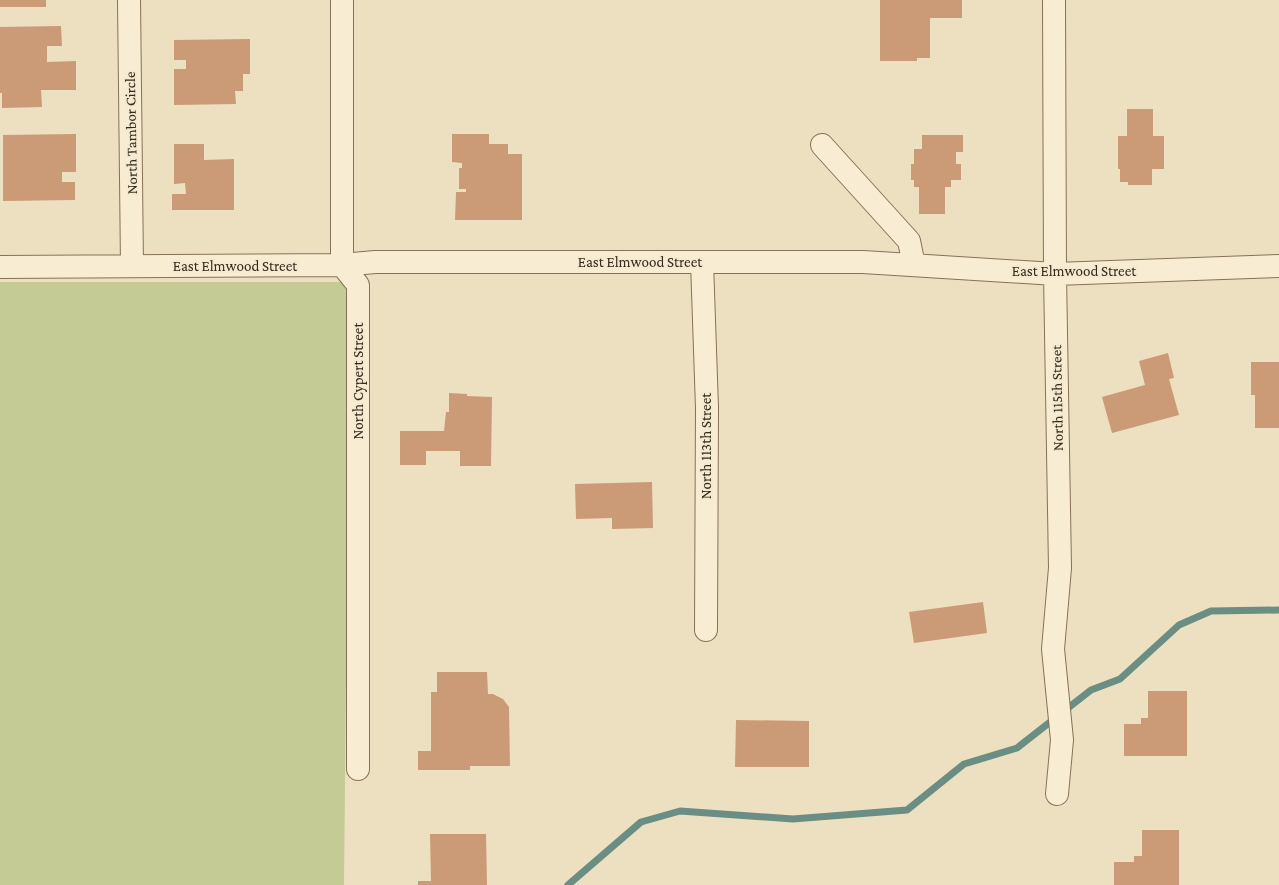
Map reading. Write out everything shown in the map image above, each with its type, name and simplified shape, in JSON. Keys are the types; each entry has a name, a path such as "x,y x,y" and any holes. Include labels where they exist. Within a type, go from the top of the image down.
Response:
{"street":[{"name":"North Tambor Circle","path":"129,0 132,266"},
{"path":"342,0 342,265"},
{"name":"North 115th Street","path":"1054,0 1055,274 1060,568 1053,649 1062,740 1057,794"},
{"path":"822,145 909,241 914,265"},
{"name":"East Elmwood Street","path":"0,267 342,265 374,262 863,262 1055,274 1279,266"},
{"name":"North 113th Street","path":"702,262 707,408 706,630"},
{"name":"North Cypert Street","path":"342,265 358,285 358,769"}],"green space":[{"path":"0,282 350,282 344,885 0,885"}],"building":[{"path":"0,0 46,0 46,7 0,7"},
{"path":"880,0 962,0 962,18 930,18 930,58 917,58 917,61 880,61"},
{"path":"61,26 62,46 47,46 47,62 76,61 76,90 41,90 42,107 2,108 2,93 0,93 0,27"},
{"path":"250,39 250,74 243,74 243,91 235,91 236,104 174,105 174,69 186,69 186,60 174,60 174,40"},
{"path":"1127,109 1153,109 1153,136 1164,136 1164,169 1152,169 1152,185 1128,185 1128,182 1120,182 1118,136 1127,136"},
{"path":"76,134 76,172 62,172 62,182 75,182 75,200 3,201 3,135"},
{"path":"452,134 489,134 489,144 508,144 508,154 522,154 522,220 455,220 456,192 466,192 466,189 459,189 459,168 462,168 462,163 452,162"},
{"path":"922,135 963,135 963,152 956,152 956,164 961,164 961,180 951,180 951,187 945,187 945,214 919,214 919,187 914,187 914,180 911,180 911,164 914,164 914,149 922,149"},
{"path":"174,144 204,144 204,160 234,159 234,210 172,210 172,194 186,194 185,183 174,184"},
{"path":"1168,353 1174,378 1169,379 1179,415 1112,433 1102,397 1145,385 1139,361"},
{"path":"1251,362 1279,362 1279,428 1255,428 1255,395 1251,395"},
{"path":"449,393 492,397 491,466 460,466 460,451 426,451 426,465 400,465 400,431 444,431 446,412 449,412"},
{"path":"652,482 653,528 612,529 612,518 576,519 575,484"},
{"path":"983,602 987,633 914,643 909,612"},
{"path":"437,672 487,672 488,694 493,694 503,699 509,707 510,766 470,766 470,770 418,770 418,751 431,751 431,692 437,692"},
{"path":"1148,691 1187,691 1187,756 1124,756 1124,724 1141,724 1141,718 1148,718"},
{"path":"736,720 809,721 809,767 735,767"},
{"path":"1142,830 1179,830 1179,885 1114,885 1114,862 1134,862 1134,856 1142,856"},
{"path":"430,834 486,834 487,885 418,885 418,881 431,881"}],"waterway":[{"path":"568,885 641,822 680,811 793,819 907,810 964,764 1017,748 1091,690 1120,679 1179,625 1211,611 1279,610"}]}
